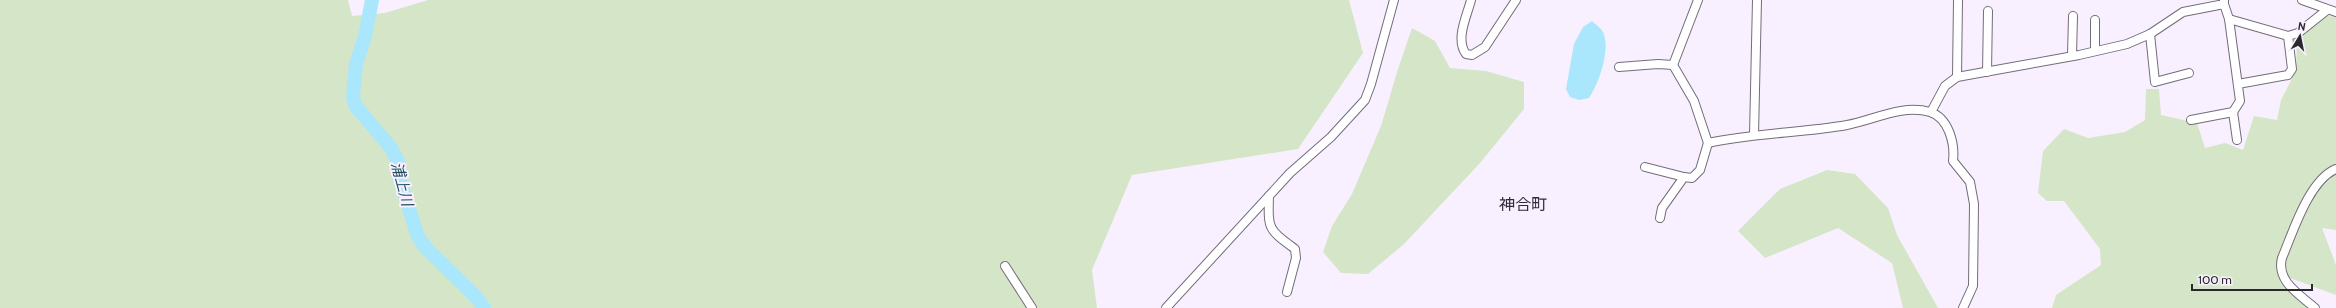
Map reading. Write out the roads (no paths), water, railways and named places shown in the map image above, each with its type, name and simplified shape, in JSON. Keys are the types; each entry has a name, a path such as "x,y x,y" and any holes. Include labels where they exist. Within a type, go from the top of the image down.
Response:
{"street":[{"path":"1166,308 1290,173 1331,137 1364,100 1371,84 1394,0"},
{"path":"1471,0 1461,38 1462,49 1466,54 1472,55 1485,47 1516,0"},
{"path":"1673,65 1698,0"},
{"path":"1754,135 1757,0"},
{"path":"1957,77 1958,0"},
{"path":"2302,0 2336,12"},
{"path":"1931,112 1945,86 1957,77 2072,56 2126,44 2150,34 2183,12 2224,2 2229,19 2240,100 2233,112 2237,140"},
{"path":"2229,19 2288,36 2298,33 2327,10"},
{"path":"1987,72 1988,11"},
{"path":"2072,56 2073,16"},
{"path":"2095,20 2095,51"},
{"path":"2150,34 2155,82 2188,73"},
{"path":"2238,84 2288,75 2292,70 2288,36"},
{"path":"1619,67 1658,64 1673,65"},
{"path":"1645,166 1692,178 1697,174 1708,142 1694,101 1673,65"},
{"path":"1708,142 1754,135 1848,125 1886,114 1908,110 1931,112 1947,126 1954,149 1953,161 1970,182 1974,204 1973,286 1963,308"},
{"path":"2191,120 2233,112"},
{"path":"2315,308 2282,276 2280,267 2313,190 2324,176 2336,169"},
{"path":"1660,218 1662,208 1684,177"},
{"path":"1269,196 1269,224 1273,233 1295,249 1296,258 1287,292"},
{"path":"1005,266 1032,308"}],"water":[{"path":"1592,21 1603,32 1606,48 1605,57 1593,92 1589,98 1579,100 1570,97 1566,89 1574,44 1583,27"}],"waterway":[{"name":"浦上川","path":"372,0 365,36 356,64 353,96 355,105 391,148 399,163 399,177 418,237 427,249 477,298 484,308"}],"district":[{"name":"神合町","path":"1523,204"}]}
